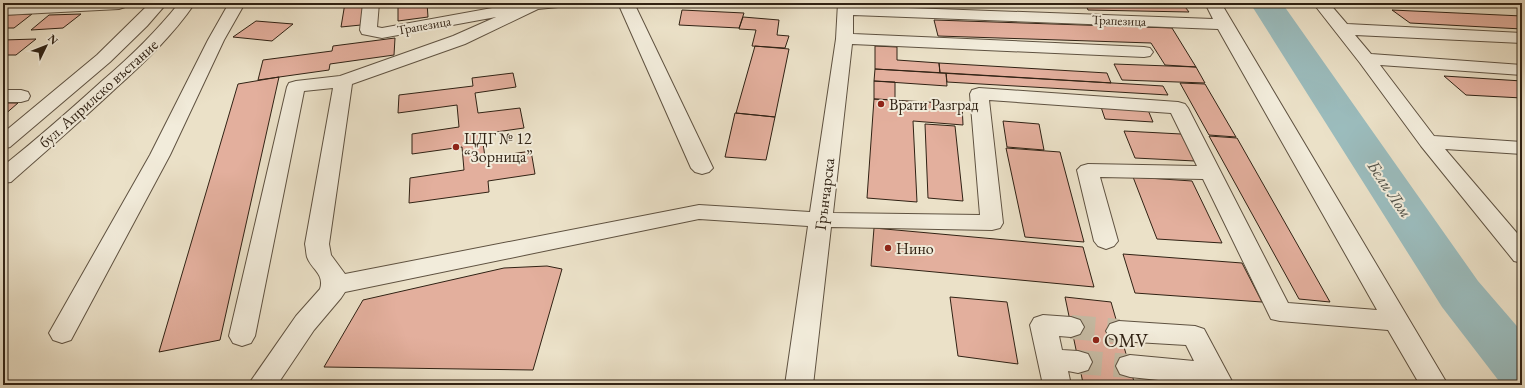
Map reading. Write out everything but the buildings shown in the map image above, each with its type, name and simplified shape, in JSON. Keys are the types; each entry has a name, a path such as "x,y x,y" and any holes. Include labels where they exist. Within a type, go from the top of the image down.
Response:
{"street":[{"name":"бул. Априлско въстание","path":"3,143 101,62 138,27 158,3"},
{"name":"бул. Априлско въстание","path":"3,177 61,128 136,60 170,27 187,3"},
{"path":"62,333 160,155 216,40 237,3"},
{"name":"Трапезица","path":"371,3 368,30 382,32 535,5 562,3"},
{"path":"490,3 535,5"},
{"path":"626,3 702,168"},
{"path":"1053,3 1060,18"},
{"path":"1213,3 1434,385"},
{"path":"1320,3 1366,59 1428,142 1522,256"},
{"path":"3,10 58,5 119,4"},
{"path":"242,336 296,87 343,80 459,40 535,5"},
{"name":"Трапезица","path":"846,7 1060,18 1224,24"},
{"name":"Грънчарска","path":"799,385 844,39 846,7"},
{"path":"1342,29 1522,38"},
{"path":"844,39 1144,52"},
{"path":"1366,59 1522,70"},
{"path":"262,385 305,323 332,292 334,285 333,275 319,257 317,244 343,80"},
{"path":"334,285 699,212 820,220 992,223 979,94 1178,108 1280,312 1397,321"},
{"path":"1428,142 1522,148"},
{"path":"1106,241 1088,170 1211,173"},
{"path":"1057,385 1043,326 1071,327"},
{"path":"1119,331 1195,336 1217,380"},
{"path":"1051,359 1078,362"},
{"path":"1130,366 1217,380"}],"waterway":[{"name":"Бели Лом","path":"1266,3 1460,294 1522,370"}],"tunnel":[{"path":"1071,327 1119,331"},
{"path":"1078,362 1130,366"}],"place":[{"name":"Врати Разград","path":"881,104"},
{"name":"ЦДГ № 12 “Зорница”","path":"456,147"},
{"name":"Нино","path":"888,248"},
{"name":"OMV","path":"1096,340"}]}
